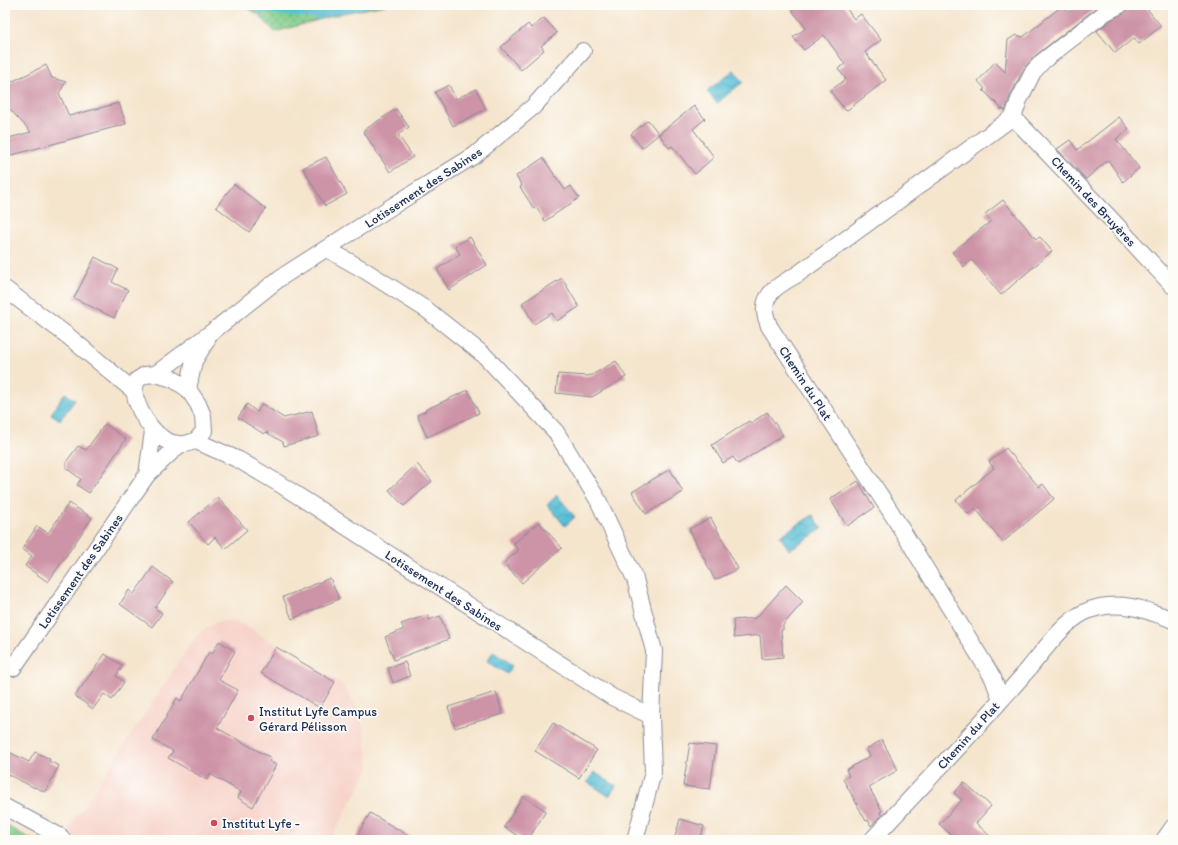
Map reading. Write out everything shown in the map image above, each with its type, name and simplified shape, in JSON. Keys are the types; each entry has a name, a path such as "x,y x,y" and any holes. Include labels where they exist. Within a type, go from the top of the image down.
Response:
{"street":[{"path":"1013,117 1022,93 1033,72 1043,61 1106,12 1120,5"},
{"name":"Lotissement des Sabines","path":"134,391 137,380 151,374 212,332 280,278 475,155 534,106 583,51"},
{"name":"Chemin des Bruyères","path":"1013,117 1173,286"},
{"name":"Chemin du Plat","path":"872,840 1001,700 993,678 889,510 769,326 764,311 766,300 768,295 777,287 798,274 1013,117"},
{"path":"327,249 364,270 427,310 485,356 556,432 598,500 635,579 654,651 651,716 653,772 635,840"},
{"path":"5,289 134,391 136,402 153,431 165,440 179,444 200,436 203,416 198,404 188,389 173,379 128,371 107,363 79,346"},
{"name":"Lotissement des Sabines","path":"188,389 194,361 212,332"},
{"name":"Lotissement des Sabines","path":"147,475 153,431"},
{"name":"Lotissement des Sabines","path":"200,436 278,483 612,697 651,716"},
{"name":"Lotissement des Sabines","path":"13,668 147,475 168,457 179,444"},
{"path":"1001,700 1050,641 1084,612 1111,605 1140,608 1173,620"},
{"path":"5,807 61,837 63,840"},
{"path":"1164,840 1173,827"}],"shaded area":[{"name":"Institut Lyfe Campus Gérard Pélisson","path":"235,620 341,683 355,703 365,732 369,769 330,840 76,840 69,829 192,642 201,632 217,622"}],"green space":[{"path":"242,5 386,5 343,13 275,32 258,14"},
{"path":"5,825 33,840 5,840"}],"water":[{"path":"734,70 743,82 717,103 707,91"},
{"path":"65,393 75,400 60,420 51,414"},
{"path":"557,495 575,517 565,526 547,505"},
{"path":"813,515 822,529 789,550 780,536"},
{"path":"493,652 513,665 507,674 487,661"},
{"path":"594,772 616,786 609,796 587,782"}],"building":[{"path":"788,5 844,5 854,19 861,14 881,40 865,52 886,80 846,111 830,91 846,79 838,69 845,64 824,35 804,50 793,37 806,28"},
{"path":"1074,5 1100,5 1036,55 1024,68 1010,96 1005,111 1002,108 1001,110 1001,108 983,90 985,89 978,81 995,62 1005,72 1008,40 1016,35 1023,37 1062,6 1069,12 1075,6"},
{"path":"1137,5 1144,5 1161,26 1139,44 1134,38 1115,53 1097,31 1111,20"},
{"path":"544,18 557,33 541,46 544,50 521,70 501,47 528,24 531,28"},
{"path":"46,65 52,78 66,82 59,93 69,116 119,103 126,124 5,157 5,139 31,132 5,104 5,85"},
{"path":"449,85 456,99 476,89 486,109 453,126 435,92"},
{"path":"694,106 705,119 693,129 714,157 695,174 672,146 669,148 659,134"},
{"path":"396,109 409,127 398,135 413,157 390,172 363,131"},
{"path":"1119,117 1129,129 1116,139 1139,168 1123,182 1108,160 1086,179 1057,149 1070,140 1077,150"},
{"path":"648,120 659,134 642,148 631,134"},
{"path":"326,157 347,194 325,206 303,168"},
{"path":"543,158 565,190 571,186 579,198 545,221 536,207 534,209 520,187 522,186 516,176"},
{"path":"234,184 266,209 249,232 216,207"},
{"path":"1003,200 1036,239 1040,237 1052,251 1001,295 972,260 964,267 952,252 991,221 985,214"},
{"path":"470,237 487,265 449,290 437,269 460,254 455,246"},
{"path":"95,257 118,269 112,282 128,290 114,318 74,298"},
{"path":"562,278 579,307 557,321 552,313 534,324 522,303"},
{"path":"616,361 626,377 592,397 556,393 558,374 592,375"},
{"path":"468,390 479,413 427,437 417,415"},
{"path":"247,404 257,412 262,404 284,418 312,411 319,436 284,446 283,442 266,432 264,434 238,418"},
{"path":"767,412 783,435 738,464 733,457 723,463 712,445 749,421 751,423"},
{"path":"105,424 126,439 89,493 77,485 81,479 66,468 66,462 78,446 86,450"},
{"path":"1006,448 1039,487 1043,484 1054,499 1003,542 975,508 968,514 956,500 994,468 989,462"},
{"path":"417,464 432,481 404,506 389,490"},
{"path":"670,469 683,492 646,514 632,492"},
{"path":"858,481 874,508 847,526 830,499"},
{"path":"218,497 247,530 225,549 215,537 208,544 189,522"},
{"path":"69,503 92,518 48,582 25,566 32,556 22,549 37,526 48,533"},
{"path":"711,518 738,569 715,580 689,529"},
{"path":"539,522 562,548 522,583 504,563 519,550 513,544"},
{"path":"153,567 173,582 155,608 162,613 152,627 120,604 129,590 134,594"},
{"path":"330,578 339,599 292,619 283,597"},
{"path":"786,585 803,602 783,625 783,630 781,630 783,657 762,659 760,635 734,638 733,620 756,618"},
{"path":"427,615 429,620 440,616 449,639 394,660 385,637 404,629 401,624"},
{"path":"219,641 235,651 219,680 238,690 217,728 271,758 269,761 276,765 253,807 238,798 241,792 210,774 207,780 168,758 173,751 153,740 177,698 181,701 209,652 212,654"},
{"path":"276,647 335,682 320,708 261,673"},
{"path":"105,654 123,666 116,676 124,682 112,700 104,694 93,709 75,696"},
{"path":"405,662 410,676 393,683 388,668"},
{"path":"496,692 503,714 455,728 448,707"},
{"path":"553,723 597,750 579,778 535,751"},
{"path":"882,740 898,770 869,787 882,811 880,812 881,815 871,826 868,820 866,821 843,779 849,776 846,770 870,756 866,749"},
{"path":"690,743 716,746 710,789 683,786"},
{"path":"5,750 29,762 35,752 50,759 49,761 59,766 45,792 5,773"},
{"path":"964,782 991,806 976,823 994,840 957,840 939,824 962,800 954,793"},
{"path":"523,796 546,811 528,840 524,840 504,827"},
{"path":"370,813 416,840 355,840"},
{"path":"680,819 704,826 700,840 674,840"}],"waterway":[{"path":"252,5 258,10 319,16 367,5"}],"place":[{"name":"Institut Lyfe Campus Gérard Pélisson","path":"251,718"},
{"name":"Institut Lyfe -","path":"214,823"}]}
